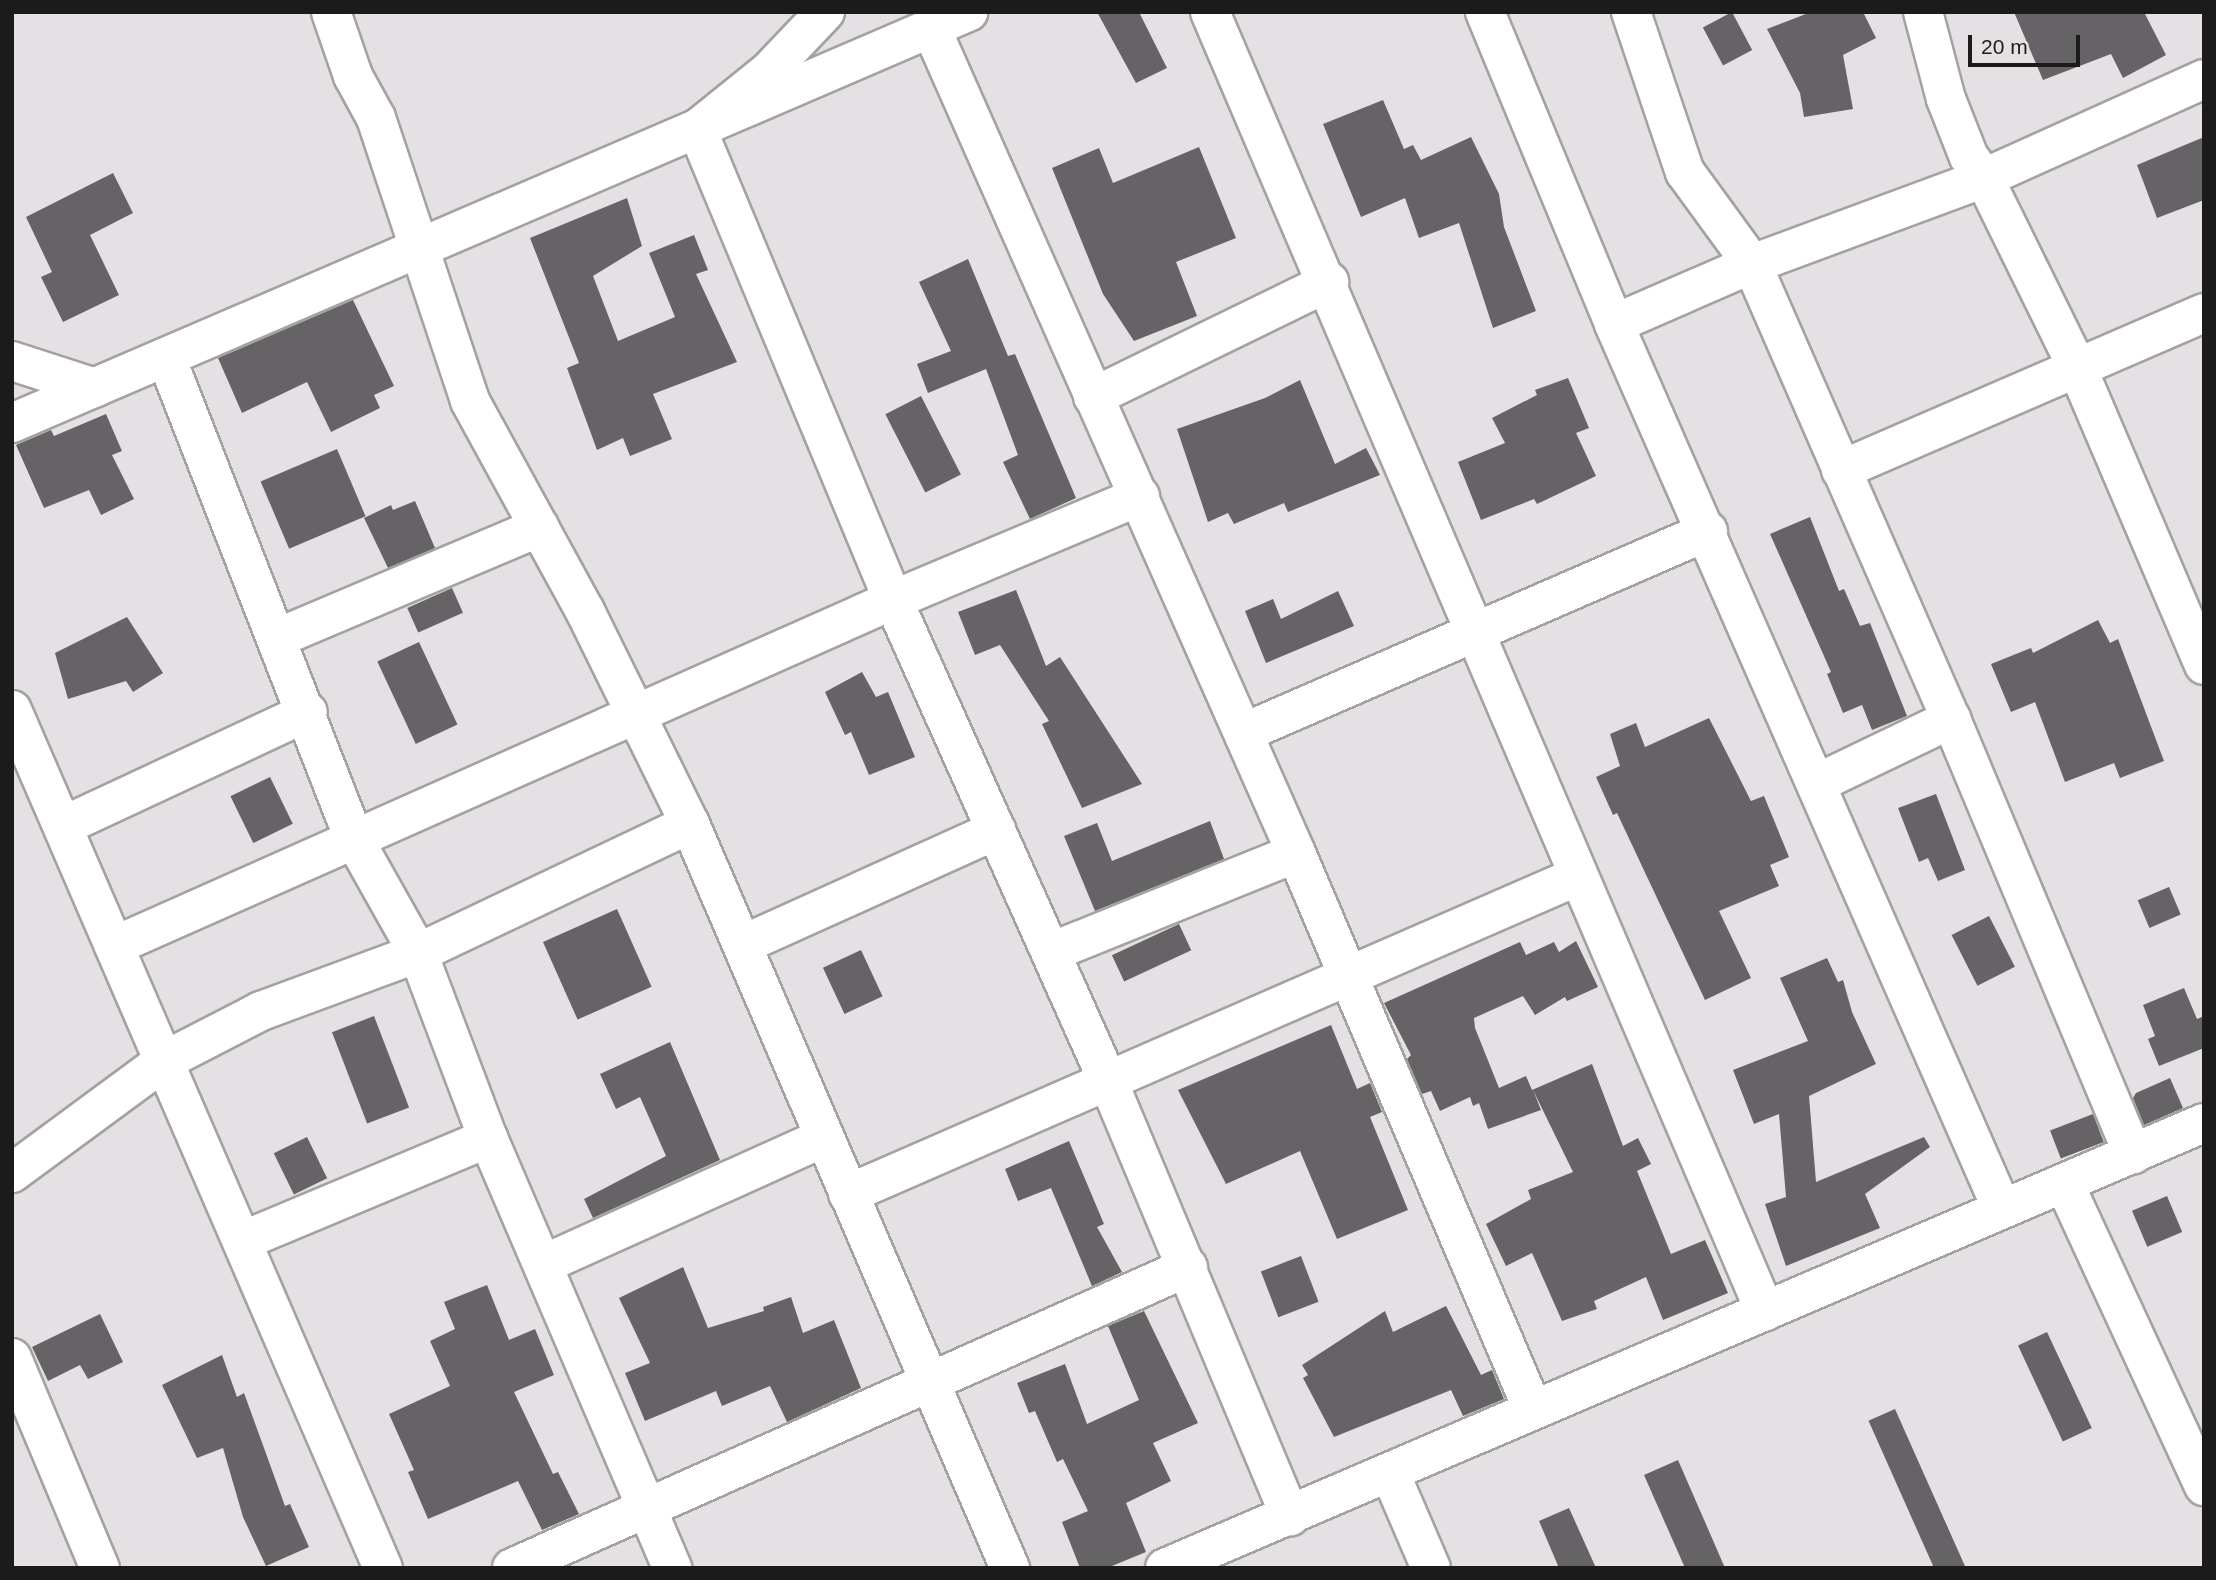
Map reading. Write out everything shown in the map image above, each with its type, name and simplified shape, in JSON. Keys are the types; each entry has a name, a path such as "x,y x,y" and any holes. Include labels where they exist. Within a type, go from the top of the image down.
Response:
{"street":[{"path":"331,12 353,76 376,118 470,401 515,489 540,527 690,824 744,944 848,1194 1010,1568"},
{"path":"697,129 769,71 825,12"},
{"path":"12,423 968,12"},
{"path":"1210,12 1329,282 1475,634 1765,1311"},
{"path":"1485,12 1614,324 1708,531 2002,1209"},
{"path":"1630,12 1685,172 1752,264 1951,719 2133,1154"},
{"path":"1923,12 1946,99 1969,157 1984,178 2076,365 2204,665"},
{"path":"931,28 1296,853 1533,1410"},
{"path":"1614,324 1752,264 1984,178 2204,79"},
{"path":"697,129 893,600 1108,1081 1290,1516"},
{"path":"1093,397 1329,282"},
{"path":"1841,470 2076,365 2204,313"},
{"path":"166,357 276,638 308,712 354,838 418,953 488,1138 672,1568"},
{"path":"12,361 95,388"},
{"path":"114,946 893,600 1140,496"},
{"path":"276,638 540,527"},
{"path":"1243,733 1708,531"},
{"path":"12,710 383,1568"},
{"path":"63,826 308,712"},
{"path":"1818,783 1951,719"},
{"path":"12,1173 164,1061 305,992 358,978 418,953 690,824"},
{"path":"744,944 997,830"},
{"path":"1051,952 1296,853"},
{"path":"848,1194 1578,876"},
{"path":"1165,1568 2204,1123"},
{"path":"544,1264 825,1137"},
{"path":"242,1241 488,1138"},
{"path":"2064,1183 2195,1441 2204,1486"},
{"path":"512,1568 1188,1267"},
{"path":"12,1358 100,1568"},
{"path":"1390,1473 1431,1568"}],"building":[{"path":"1097,12 1139,12 1167,68 1136,83"},
{"path":"1732,12 1752,50 1723,65 1703,27"},
{"path":"1811,12 1863,12 1876,38 1843,55 1853,109 1804,117 1800,93 1767,29"},
{"path":"2014,12 2144,12 2166,55 2123,78 2111,54 2043,80"},
{"path":"1383,100 1404,149 1413,145 1421,160 1471,137 1499,194 1504,227 1536,311 1493,328 1459,223 1419,238 1405,198 1361,217 1323,124"},
{"path":"2204,137 2204,200 2157,218 2137,165"},
{"path":"1199,147 1236,238 1176,262 1197,316 1134,341 1103,294 1052,168 1099,148 1113,183"},
{"path":"113,173 133,213 90,235 119,295 63,322 41,277 52,272 26,217"},
{"path":"627,198 642,246 593,276 618,341 675,317 649,253 694,235 708,270 696,274 737,362 653,394 672,439 630,456 623,438 597,450 567,368 579,363 530,238"},
{"path":"968,259 1008,356 1015,354 1076,498 1030,519 1003,462 1018,455 986,369 928,393 917,364 951,351 919,282"},
{"path":"353,300 394,386 374,395 380,408 331,432 307,382 242,413 218,358"},
{"path":"1568,378 1589,428 1576,433 1596,476 1537,504 1534,499 1481,520 1458,462 1505,443 1492,418 1537,395 1535,390"},
{"path":"1300,380 1335,464 1366,448 1380,475 1288,512 1284,503 1234,524 1228,513 1208,522 1177,429 1265,398"},
{"path":"921,396 961,474 925,493 885,414"},
{"path":"106,414 122,451 112,455 134,499 101,515 89,490 44,508 16,445 51,430 54,436"},
{"path":"337,449 366,516 289,549 261,481"},
{"path":"415,501 435,548 388,568 364,518 391,505 393,510"},
{"path":"1810,517 1839,591 1844,589 1860,626 1870,623 1907,716 1872,730 1862,705 1843,713 1827,674 1831,672 1770,534"},
{"path":"452,588 463,613 418,633 407,608"},
{"path":"1016,590 1046,666 1060,657 1142,784 1082,808 1042,724 1049,721 1000,645 975,655 958,612"},
{"path":"1338,591 1354,626 1266,663 1245,611 1273,599 1281,619"},
{"path":"127,617 163,673 133,692 126,681 68,699 55,653"},
{"path":"2098,620 2110,643 2118,639 2164,761 2120,778 2114,763 2065,782 2035,702 2011,712 1991,664 2031,648 2033,653"},
{"path":"419,642 457,724 416,744 377,661"},
{"path":"862,672 876,697 888,692 915,757 869,775 851,732 845,735 825,692"},
{"path":"1709,718 1751,801 1764,796 1789,857 1770,865 1779,886 1719,911 1751,978 1705,1000 1617,813 1613,815 1596,777 1620,766 1610,734 1636,723 1645,747"},
{"path":"270,777 293,824 253,843 230,796"},
{"path":"1936,794 1965,870 1938,881 1928,858 1919,862 1898,808"},
{"path":"1210,821 1224,859 1095,911 1064,836 1097,823 1112,861"},
{"path":"2169,887 2181,915 2149,928 2138,900"},
{"path":"617,909 652,987 578,1020 543,942"},
{"path":"1989,916 2015,967 1977,986 1952,935"},
{"path":"1179,924 1191,950 1124,982 1112,955"},
{"path":"1576,941 1598,987 1567,1001 1565,997 1535,1015 1523,996 1474,1018 1475,1028 1499,1088 1526,1076 1532,1090 1592,1064 1623,1146 1638,1138 1651,1164 1637,1171 1671,1254 1705,1240 1728,1293 1663,1320 1646,1277 1594,1301 1597,1309 1562,1321 1532,1253 1506,1266 1486,1224 1531,1199 1528,1190 1573,1172 1533,1090 1541,1110 1488,1129 1479,1103 1473,1106 1470,1097 1440,1111 1431,1091 1422,1094 1407,1059 1411,1055 1384,1003 1520,942 1526,955 1554,942 1559,952"},
{"path":"861,950 883,996 844,1014 823,968"},
{"path":"1827,958 1838,982 1843,980 1852,1012 1876,1064 1809,1096 1816,1182 1924,1137 1930,1147 1865,1194 1880,1228 1786,1266 1765,1204 1786,1197 1779,1114 1754,1124 1733,1070 1808,1041 1780,978"},
{"path":"2184,988 2197,1019 2204,1016 2204,1048 2159,1066 2148,1039 2155,1036 2143,1005"},
{"path":"374,1016 409,1107 367,1124 332,1032"},
{"path":"1331,1025 1357,1089 1370,1083 1382,1112 1370,1117 1408,1210 1337,1239 1300,1151 1226,1184 1178,1090"},
{"path":"670,1042 720,1160 593,1218 584,1199 666,1156 640,1097 616,1109 600,1074"},
{"path":"2170,1078 2183,1108 2144,1125 2133,1098 2136,1093"},
{"path":"2093,1114 2104,1142 2061,1158 2050,1130"},
{"path":"307,1137 327,1178 294,1195 274,1153"},
{"path":"1069,1141 1104,1224 1097,1227 1122,1272 1092,1286 1051,1188 1018,1201 1005,1169"},
{"path":"2167,1196 2182,1232 2147,1247 2132,1211"},
{"path":"1301,1256 1319,1302 1278,1317 1261,1271"},
{"path":"683,1267 708,1328 764,1311 763,1307 791,1297 803,1333 834,1320 861,1388 787,1422 770,1386 722,1406 716,1391 645,1421 625,1373 650,1363 619,1298"},
{"path":"487,1285 509,1340 535,1329 554,1375 514,1392 553,1474 558,1472 579,1514 542,1530 518,1481 428,1519 408,1472 414,1470 389,1414 450,1386 430,1341 455,1329 444,1302"},
{"path":"1446,1306 1481,1375 1492,1370 1504,1399 1463,1416 1451,1390 1334,1437 1303,1378 1308,1375 1302,1365 1385,1311 1393,1332"},
{"path":"1144,1311 1198,1423 1153,1443 1171,1481 1126,1503 1146,1552 1107,1568 1080,1568 1062,1522 1088,1511 1063,1459 1057,1462 1035,1411 1029,1413 1017,1383 1065,1364 1087,1424 1139,1400 1108,1326"},
{"path":"100,1314 123,1362 88,1379 80,1365 48,1381 32,1347"},
{"path":"2047,1332 2092,1428 2063,1442 2018,1346"},
{"path":"222,1355 237,1397 244,1393 285,1506 290,1504 309,1547 266,1566 243,1517 223,1448 197,1458 162,1385"},
{"path":"1895,1409 1966,1568 1934,1568 1869,1421"},
{"path":"1678,1460 1725,1568 1685,1568 1644,1475"},
{"path":"1569,1508 1596,1568 1559,1568 1539,1521"}]}
